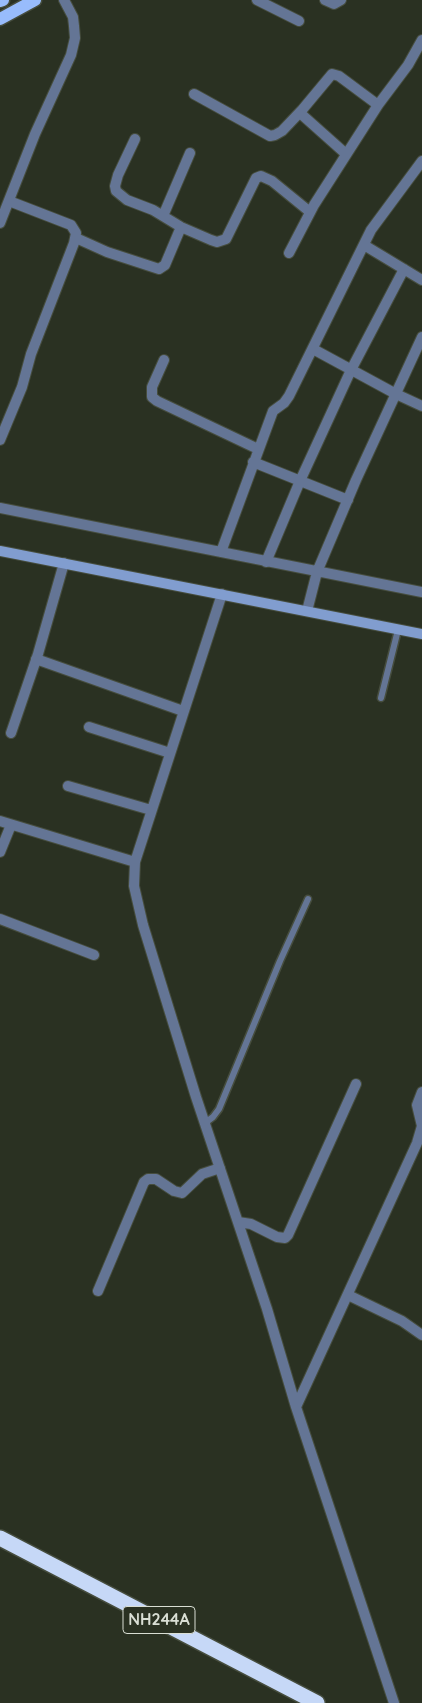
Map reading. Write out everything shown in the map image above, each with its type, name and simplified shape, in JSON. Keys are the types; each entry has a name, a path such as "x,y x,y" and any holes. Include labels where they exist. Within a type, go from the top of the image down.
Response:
{"highway":[{"name":"NH244A","path":"0,1538 317,1703"}],"main road":[{"path":"0,18 35,0"}],"street":[{"path":"0,223 35,134 71,55 75,38 73,17 64,0"},
{"path":"257,0 299,21"},
{"path":"325,0 334,4 341,0"},
{"path":"289,253 310,212 346,154 378,105 408,65 422,40"},
{"path":"194,94 270,136 275,136 282,131 300,113 332,74 339,76 378,105"},
{"path":"300,113 346,154"},
{"path":"135,139 118,175 115,186 116,191 127,200 152,210 181,227 211,240 222,242 226,239 256,178 261,176 272,181 310,212"},
{"path":"163,216 190,153"},
{"path":"221,552 273,411 287,400 371,230 422,161"},
{"path":"0,440 22,387 31,354 76,238 76,230 71,225 8,201"},
{"path":"76,238 108,252 159,269 165,265 181,227"},
{"path":"364,246 422,280"},
{"path":"266,562 300,481 351,370 404,270"},
{"path":"307,611 316,576 348,500 422,338"},
{"path":"313,350 422,406"},
{"path":"164,360 152,387 152,397 258,449"},
{"path":"253,462 348,500"},
{"path":"0,508 221,552 316,576 422,591"},
{"path":"0,551 422,634"},
{"path":"11,733 36,659 64,563"},
{"path":"222,594 135,862 136,901 296,1407 394,1703"},
{"path":"36,659 183,711"},
{"path":"89,726 170,753"},
{"path":"68,786 151,810"},
{"path":"0,822 135,862"},
{"path":"0,852 11,825"},
{"path":"0,919 94,955"},
{"path":"238,1222 252,1224 277,1237 285,1238 288,1235 356,1084"},
{"path":"296,1407 419,1137 422,1126 417,1105 422,1092"},
{"path":"98,1291 144,1182 148,1179 156,1179 178,1193 182,1193 202,1174 220,1168"},
{"path":"348,1295 402,1321 422,1335"}],"lane":[{"path":"381,698 398,630"},
{"path":"205,1123 213,1117 219,1108 308,899"}]}
